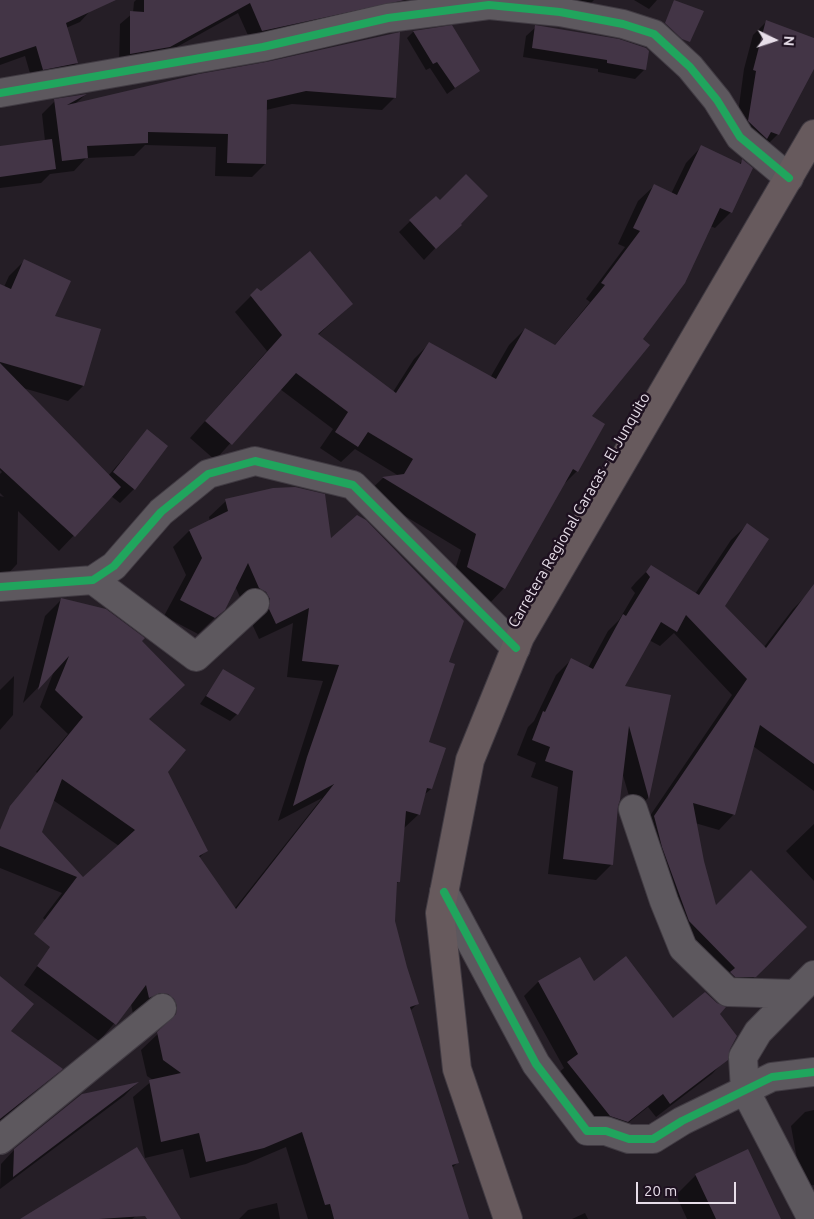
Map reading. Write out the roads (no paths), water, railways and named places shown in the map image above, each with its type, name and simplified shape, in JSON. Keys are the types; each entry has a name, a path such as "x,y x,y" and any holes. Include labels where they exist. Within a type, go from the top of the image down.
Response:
{"main road":[{"name":"Carretera Regional Caracas - El Junquito","path":"508,1219 457,1069 440,913 470,760 516,648 814,134"}],"street":[{"path":"0,93 263,47 388,18 489,5 560,12 623,24 654,34 690,67 716,100 740,137 788,178"},
{"path":"0,587 93,580 114,566 161,512 208,474 256,461 353,485 516,648"},
{"path":"93,580 196,657 255,603"},
{"path":"633,809 664,901 683,948 728,992 794,994"},
{"path":"444,892 536,1064 588,1131 606,1132 630,1139 653,1139 682,1122 772,1077 814,1072"},
{"path":"812,1219 745,1090 743,1057 758,1032 814,974"},
{"path":"0,1140 162,1008"}]}
